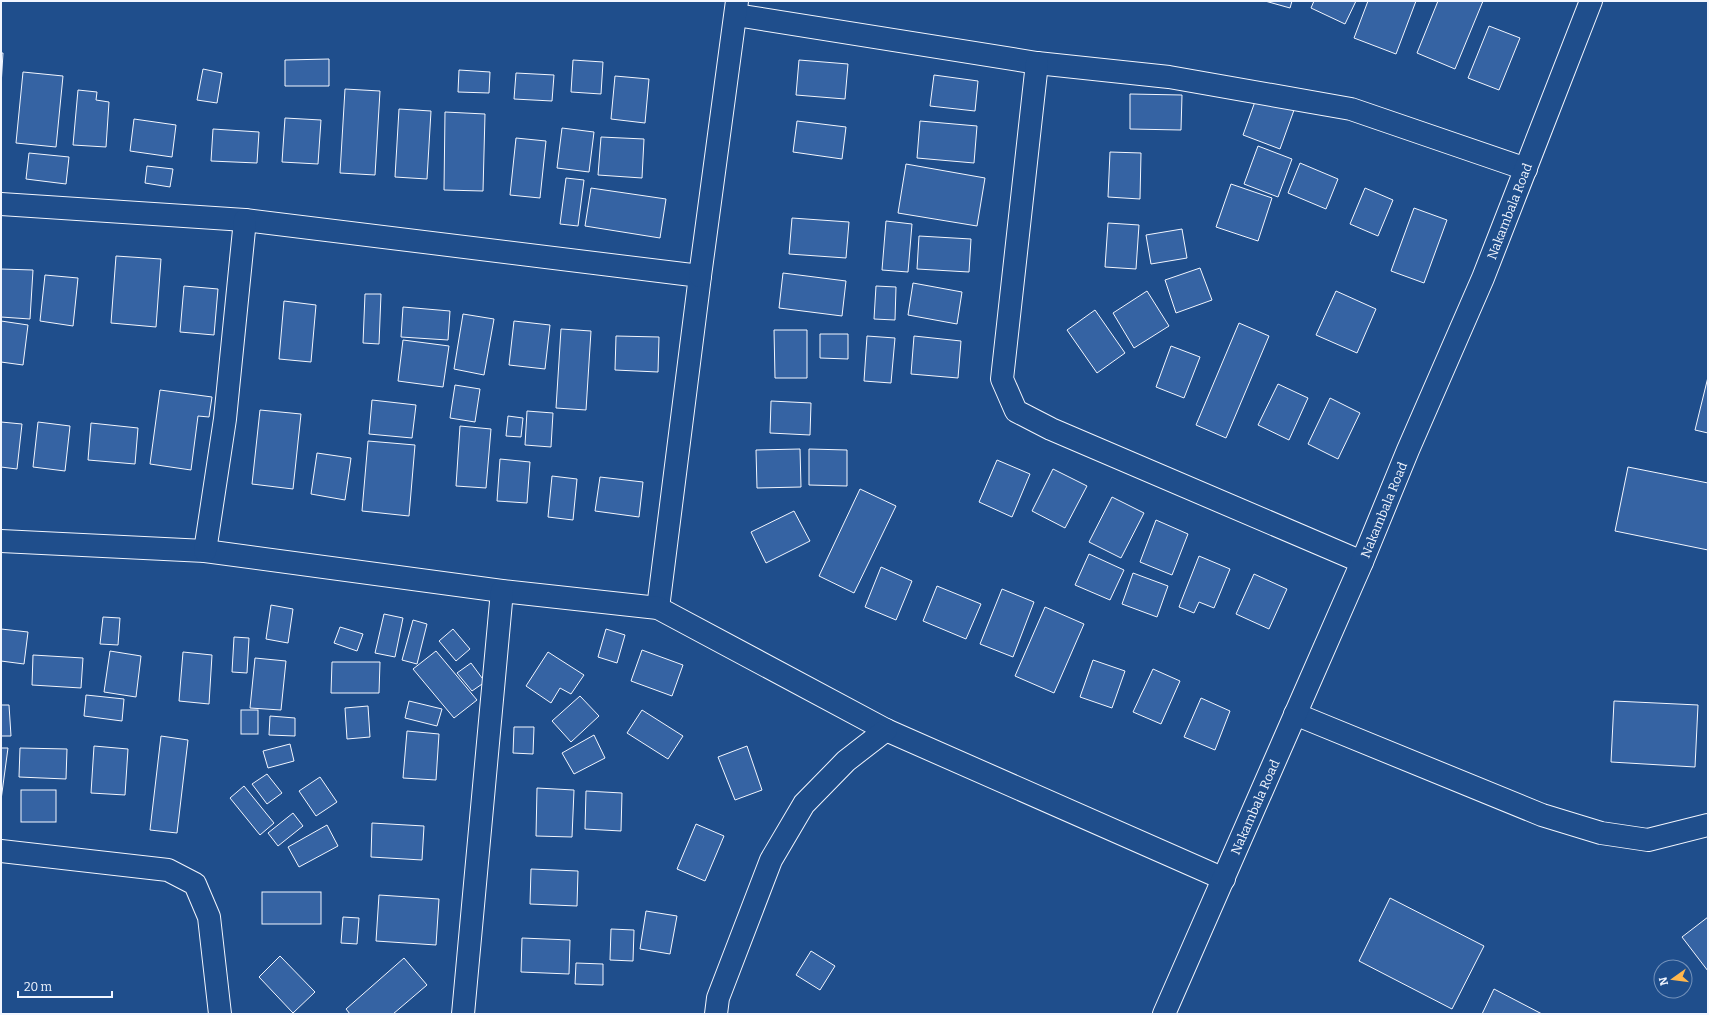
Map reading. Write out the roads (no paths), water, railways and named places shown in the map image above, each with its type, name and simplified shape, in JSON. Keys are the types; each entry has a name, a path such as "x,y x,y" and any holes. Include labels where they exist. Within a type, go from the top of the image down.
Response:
{"street":[{"name":"Nakambala Road","path":"1164,1014 1362,562 1408,450 1482,278 1591,1"},
{"path":"658,608 736,8 1037,63 1169,77 1351,109 1526,169"},
{"path":"1037,63 1002,379 1016,411 1051,429 1362,562"},
{"path":"1,204 245,220 700,276"},
{"path":"205,551 225,419 245,220"},
{"path":"1,541 205,551 502,591 658,608 886,730 1224,879"},
{"path":"463,1014 502,591"},
{"path":"1295,714 1542,815 1601,833 1648,840 1708,825"},
{"path":"716,1014 718,998 771,860 804,804 846,761 886,730"},
{"path":"1,851 168,870 195,884 209,917 220,1014"}]}
